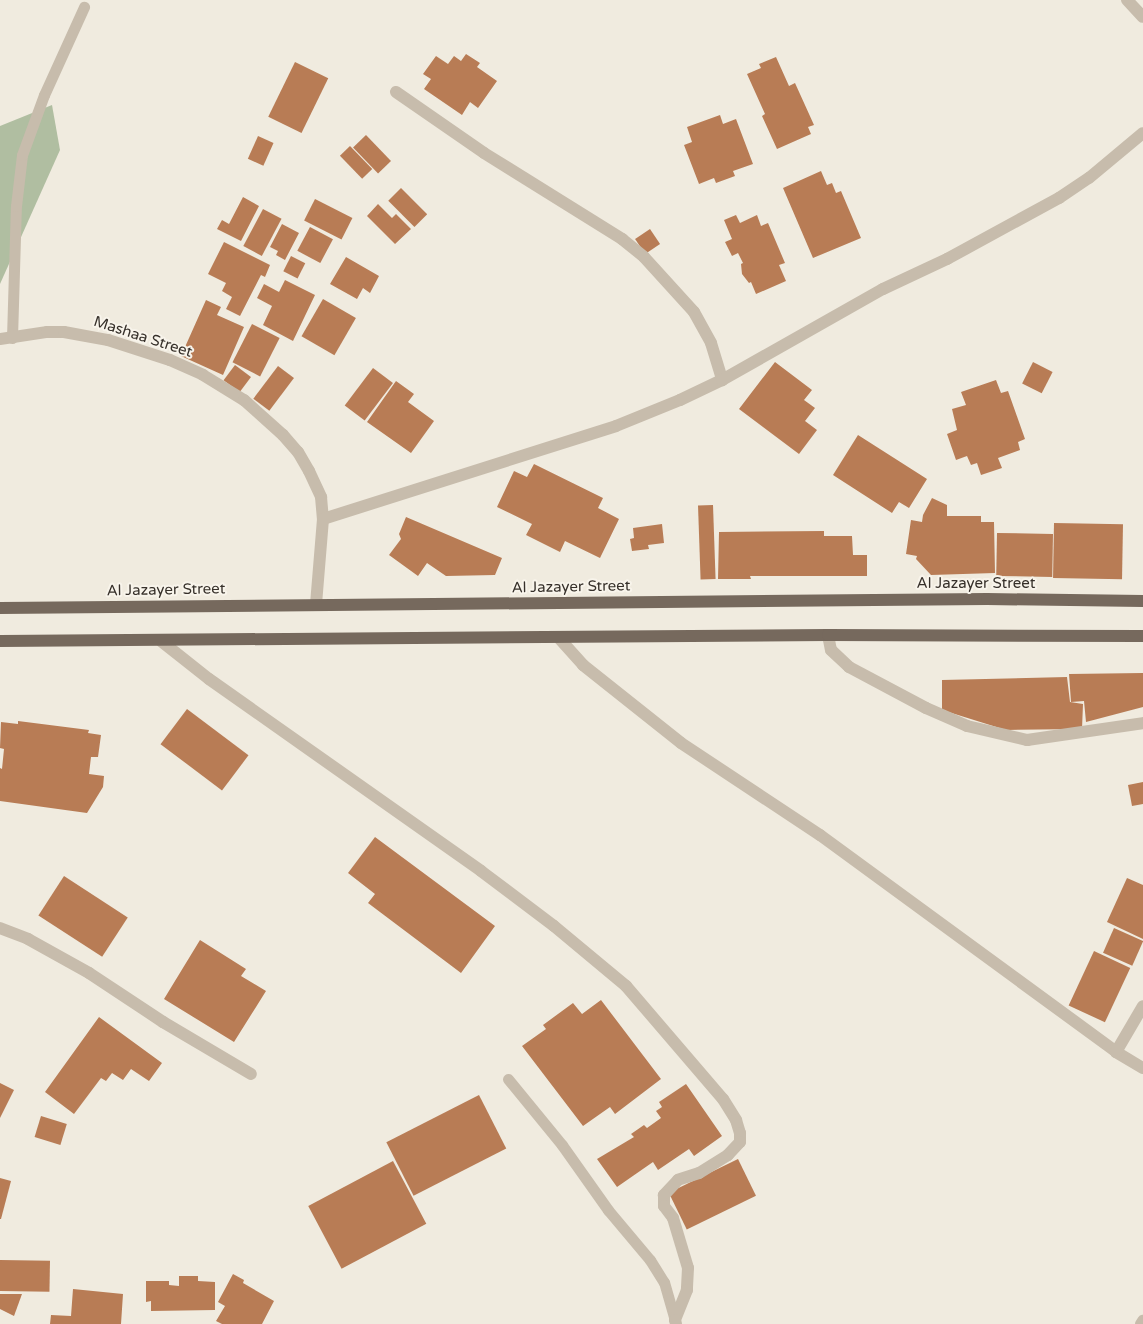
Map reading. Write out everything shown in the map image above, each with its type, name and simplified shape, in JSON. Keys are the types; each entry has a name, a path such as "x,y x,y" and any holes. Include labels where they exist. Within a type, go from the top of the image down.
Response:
{"main road":[{"name":"Al Jazayer Street","path":"0,608 987,599 1143,601"},
{"path":"0,641 828,635 1143,636"}],"street":[{"path":"1128,0 1143,17"},
{"path":"396,92 476,148 622,239 644,257 694,312 711,343 722,380"},
{"path":"323,519 616,426 680,400 722,380 883,290 947,259 1059,198 1090,178 1143,133"},
{"name":"Mashaa Street","path":"6,338 47,332 87,335 170,360 203,375 244,400 283,435 309,471 321,498 323,519 316,605"},
{"path":"828,635 831,650 848,667 926,708 967,726 1027,740 1143,723"},
{"path":"558,637 582,664 681,743 820,834 1116,1052 1143,1068"},
{"path":"161,641 209,679 554,926 626,986 723,1099 736,1120 740,1133 740,1142 728,1155 713,1165 678,1180 664,1195 664,1206 673,1218 682,1243 688,1277 683,1303 675,1322"},
{"path":"0,928 28,939 89,973 179,1032 251,1074"},
{"path":"1116,1052 1143,1006"}],"lane":[{"path":"6,338 16,206 22,155 44,95 84,7"},
{"path":"508,1079 562,1145 608,1210 650,1260 664,1282 675,1322"}],"green space":[{"path":"52,105 60,150 0,284 0,126"}],"building":[{"path":"466,54 480,63 477,67 497,81 478,108 470,102 462,115 424,89 431,79 423,74 436,56 448,64 454,56 461,61"},
{"path":"776,57 789,86 795,83 814,125 808,127 811,134 777,149 762,116 765,114 747,74 761,68 759,64"},
{"path":"295,62 328,78 302,133 268,117"},
{"path":"720,115 723,124 736,119 753,164 733,171 735,176 716,183 714,178 699,184 684,145 692,142 687,127"},
{"path":"366,135 391,161 378,173 353,148"},
{"path":"258,136 274,143 263,166 248,159"},
{"path":"350,146 372,169 362,179 340,156"},
{"path":"821,171 827,185 832,183 836,193 841,191 861,238 813,258 783,188"},
{"path":"401,188 427,214 414,227 388,201"},
{"path":"243,197 259,206 241,241 217,229 222,220 229,224"},
{"path":"315,199 352,218 342,239 304,220"},
{"path":"378,204 392,218 396,214 411,229 395,244 367,216"},
{"path":"263,209 282,219 262,256 243,246"},
{"path":"736,215 740,223 757,215 761,226 768,223 785,263 779,265 786,281 756,294 751,282 749,283 742,274 741,264 743,263 738,253 732,256 725,242 732,239 724,220"},
{"path":"282,224 299,233 285,260 276,255 278,251 270,247"},
{"path":"310,227 333,239 320,263 297,251"},
{"path":"650,229 660,244 645,254 635,239"},
{"path":"224,242 270,265 265,277 261,275 240,316 226,309 232,297 222,291 226,283 208,274"},
{"path":"291,256 305,263 298,278 283,271"},
{"path":"346,257 379,276 370,293 363,288 357,299 330,284"},
{"path":"285,280 315,295 293,341 263,325 272,306 257,298 264,284 279,292"},
{"path":"323,299 356,318 334,355 302,336"},
{"path":"206,300 221,307 217,315 244,327 223,375 181,356"},
{"path":"252,324 280,338 260,376 232,362"},
{"path":"775,362 812,390 804,400 815,408 805,421 817,430 799,454 739,409"},
{"path":"1033,362 1053,372 1042,393 1022,383"},
{"path":"235,365 251,377 240,392 224,380"},
{"path":"278,366 294,378 269,411 253,399"},
{"path":"373,368 393,383 365,421 345,406"},
{"path":"996,380 1001,393 1008,391 1025,439 1018,442 1020,450 998,458 1002,468 981,475 977,463 971,465 967,456 956,460 947,434 957,430 952,409 966,405 961,392"},
{"path":"396,381 414,394 408,402 434,421 411,453 367,422"},
{"path":"858,435 927,479 909,508 899,502 892,513 833,475"},
{"path":"534,464 603,498 598,508 619,519 600,558 565,541 560,552 526,535 532,524 497,507 514,471 527,477"},
{"path":"932,498 947,505 947,516 981,516 981,522 994,522 995,573 931,575 916,559 917,556 906,554 911,520 922,522 923,515"},
{"path":"713,505 716,579 701,579 698,506"},
{"path":"406,517 502,558 495,575 446,576 427,563 418,576 389,555 401,539 399,534"},
{"path":"1054,523 1123,524 1122,579 1053,578"},
{"path":"662,524 664,543 648,545 649,549 632,551 630,539 634,538 633,528"},
{"path":"824,531 824,536 852,536 853,555 867,555 867,576 750,576 751,579 718,579 719,532"},
{"path":"997,533 1053,534 1052,577 996,576"},
{"path":"1143,673 1143,707 1086,722 1084,701 1071,702 1069,674"},
{"path":"1067,677 1070,702 1083,704 1082,729 1006,730 942,710 942,680"},
{"path":"187,709 248,755 222,790 161,744"},
{"path":"18,721 89,730 88,733 101,735 98,757 91,757 89,774 104,776 103,787 87,813 0,801 0,768 2,769 4,749 0,748 1,722 18,724"},
{"path":"1143,782 1143,804 1132,806 1128,785"},
{"path":"375,837 495,926 461,973 368,903 375,894 348,873"},
{"path":"64,876 128,917 102,957 38,915"},
{"path":"1127,878 1143,885 1143,939 1107,922"},
{"path":"1114,928 1143,941 1132,966 1103,953"},
{"path":"200,940 246,969 241,976 266,991 234,1042 164,999"},
{"path":"1094,951 1130,968 1105,1022 1069,1005"},
{"path":"601,1000 661,1079 615,1114 610,1107 583,1126 522,1046 546,1029 543,1025 573,1003 582,1014"},
{"path":"99,1017 162,1063 149,1081 131,1069 123,1080 112,1073 106,1081 101,1078 74,1114 45,1092"},
{"path":"0,1083 14,1090 0,1118"},
{"path":"686,1084 722,1136 694,1156 689,1149 658,1170 653,1162 617,1187 597,1159 634,1137 631,1134 644,1125 647,1128 661,1118 656,1111 662,1107 659,1102"},
{"path":"479,1095 506,1148 414,1196 386,1142"},
{"path":"41,1116 67,1124 60,1145 35,1137"},
{"path":"738,1159 756,1196 687,1230 669,1193"},
{"path":"393,1161 426,1224 342,1269 308,1206"},
{"path":"0,1178 11,1181 1,1219 0,1219"},
{"path":"0,1260 50,1261 49,1292 0,1291"},
{"path":"233,1274 244,1280 243,1283 274,1301 262,1324 222,1324 216,1321 225,1306 218,1302"},
{"path":"179,1276 198,1276 198,1281 215,1282 215,1310 151,1311 151,1301 146,1302 146,1281 169,1281 169,1285 179,1286"},
{"path":"73,1289 123,1294 121,1324 50,1324 51,1315 71,1316"},
{"path":"0,1294 22,1294 14,1316 0,1309"}]}
